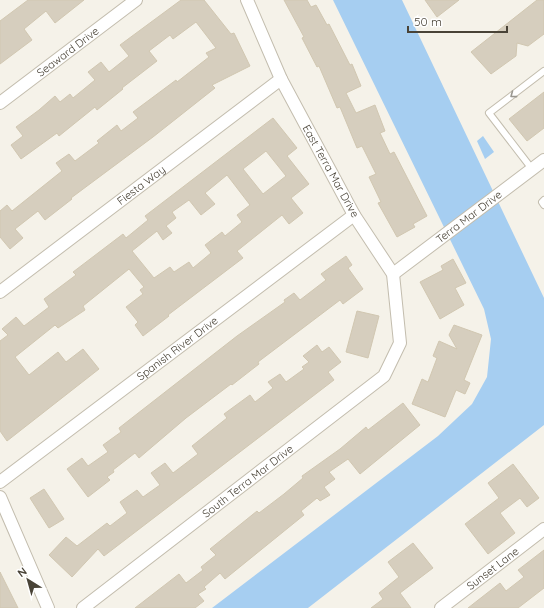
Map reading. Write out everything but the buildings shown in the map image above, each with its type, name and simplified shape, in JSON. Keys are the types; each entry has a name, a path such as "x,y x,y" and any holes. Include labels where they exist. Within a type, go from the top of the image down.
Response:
{"street":[{"name":"Seaward Drive","path":"0,103 136,0"},
{"name":"East Terra Mar Drive","path":"247,0 281,79 354,215 393,274 400,343"},
{"name":"Fiesta Way","path":"0,292 281,79"},
{"name":"Terra Mar Drive","path":"393,274 544,160"},
{"name":"Spanish River Drive","path":"0,482 354,215"},
{"name":"South Terra Mar Drive","path":"83,608 384,376 400,343"},
{"path":"0,497 48,608"},
{"name":"Sunset Lane","path":"441,608 544,529"}],"lane":[{"path":"532,169 489,113 544,71"},
{"path":"544,200 542,202 544,205"}],"water":[{"path":"333,0 402,0 544,298 544,425 308,608 212,608 438,436 472,404 487,377 491,339 484,309"},
{"path":"483,136 494,152 485,159 477,141"}]}
